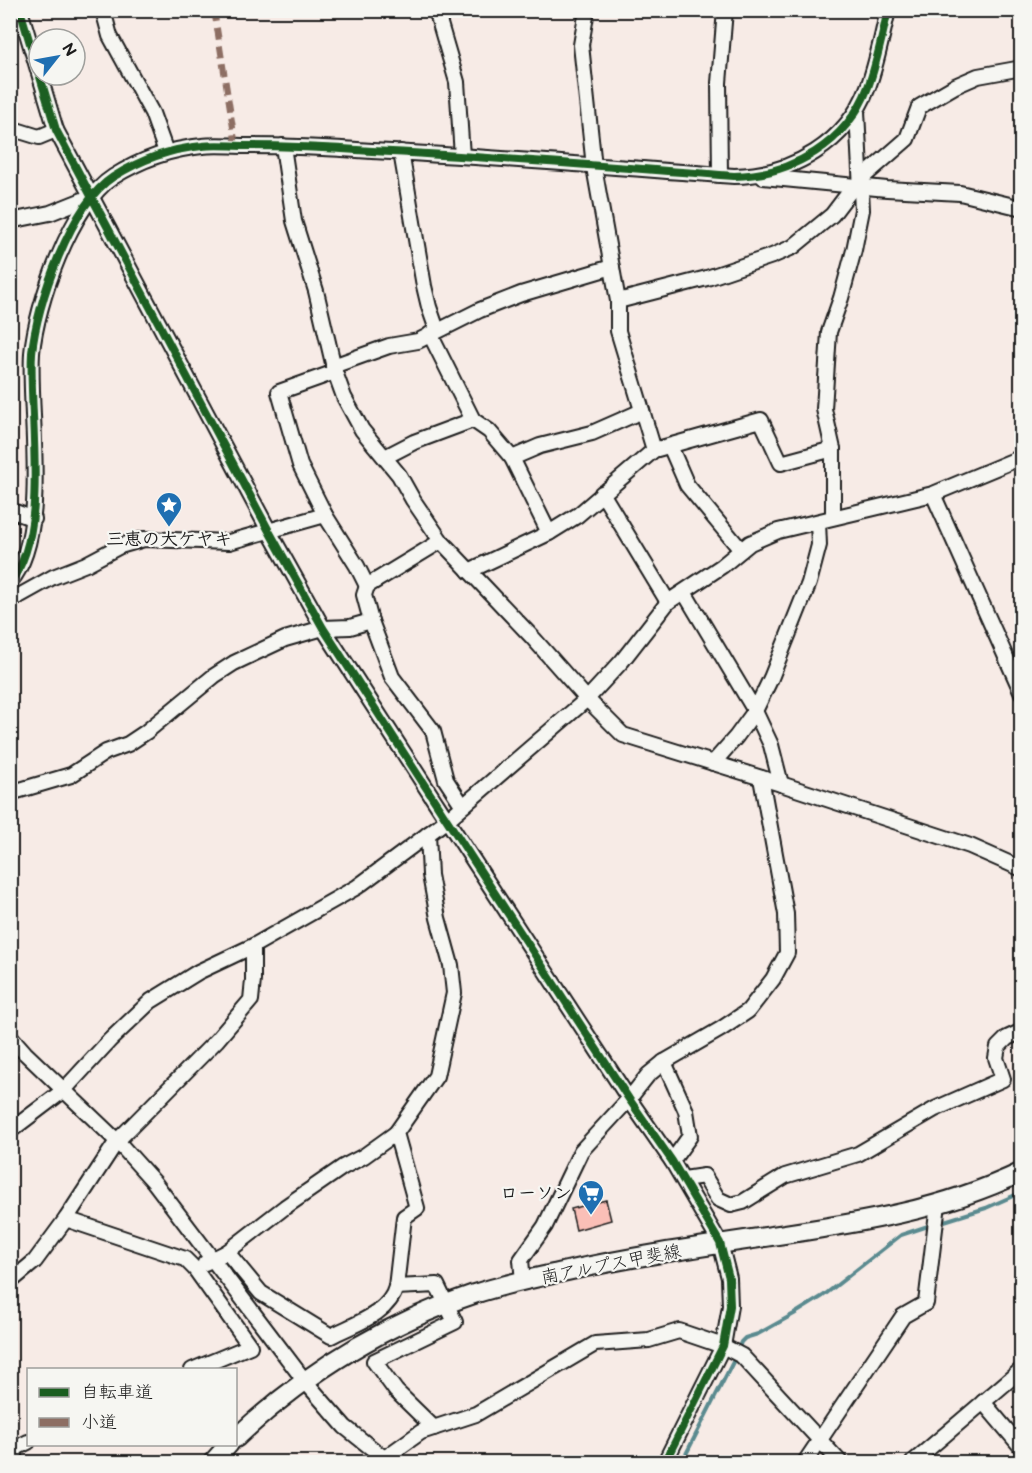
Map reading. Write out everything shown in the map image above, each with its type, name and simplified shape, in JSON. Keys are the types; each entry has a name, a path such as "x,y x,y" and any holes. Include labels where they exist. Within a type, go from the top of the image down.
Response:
{"main road":[{"name":"南アルプス甲斐線","path":"237,1437 269,1407 339,1357 388,1329 475,1293 581,1268 880,1219 939,1204 1022,1172"},
{"path":"213,1462 227,1446"}],"street":[{"path":"21,10 56,130 323,628 629,1099 684,1179 720,1244 729,1278 730,1306 723,1346 665,1462"},
{"path":"103,10 111,36 152,113 166,152"},
{"path":"436,10 457,82 462,156"},
{"path":"587,10 581,45 594,167 618,301 618,331 654,450"},
{"path":"720,175 718,83 725,10"},
{"path":"752,176 794,165 812,154 829,141 857,111 868,87 888,10"},
{"path":"618,301 707,278 793,247 832,215 859,184 907,139 919,107 955,86 978,76 1022,68"},
{"path":"833,517 832,449 824,409 829,332 854,250 862,210 857,111"},
{"path":"10,128 39,137 56,130"},
{"path":"10,582 28,550 34,519 32,351 46,291 70,232 90,197 111,178 166,152 204,145 283,146 401,152 960,193 1022,208"},
{"path":"283,146 294,221 316,291 334,369 344,397 362,430 399,475 441,541 622,735 970,846 1022,869"},
{"path":"401,152 434,332 473,420 489,431 512,458 549,533"},
{"path":"10,221 50,213 90,197"},
{"path":"367,586 325,515 300,465 279,392 389,346 418,341 480,310 521,294 612,267"},
{"path":"512,458 540,446 592,433 642,411"},
{"path":"385,457 414,442 473,420"},
{"path":"469,571 549,533 578,515 654,450 761,420 781,463 832,449"},
{"path":"670,446 687,485 741,550"},
{"path":"10,1131 64,1090 110,1040 151,1001 198,972 253,946 357,887 447,820 587,699 622,662 668,602 722,566 750,543 778,531 933,494 1022,457"},
{"path":"602,494 668,602"},
{"path":"933,494 1022,693"},
{"path":"10,510 34,519"},
{"path":"10,601 53,577 86,564 120,546 144,539 229,542 325,515"},
{"path":"713,763 755,711 809,584 819,545 818,522"},
{"path":"441,541 367,586 364,595 371,621 392,676 433,731 446,780 463,806"},
{"path":"684,592 755,711 771,745 781,784"},
{"path":"10,793 70,775 106,752 128,744 214,676 234,663 285,639 323,628 350,627 371,621"},
{"path":"523,1281 521,1260 545,1226 581,1151 648,1075 664,1062 748,1011 773,979 787,953 786,914 761,778"},
{"path":"195,1269 227,1252 285,1207 396,1133 436,1076 454,993 451,965 438,918 430,875 429,834"},
{"path":"10,1282 35,1261 66,1220 117,1141 217,1040 251,1000 254,980 253,946"},
{"path":"684,1179 704,1176 718,1198 731,1205 743,1202 785,1176 858,1154 935,1109 1003,1079 996,1058 998,1047 1007,1038 1022,1031"},
{"path":"10,1036 117,1141 154,1182 304,1380 345,1427 384,1461 421,1432 476,1414 596,1344 649,1340 679,1331 723,1346 742,1356 840,1462"},
{"path":"664,1062 686,1111 690,1136 672,1161"},
{"path":"227,1252 261,1293 331,1336 385,1307 393,1298 396,1287 404,1217 417,1208 396,1133"},
{"path":"805,1462 903,1316 926,1303 939,1204"},
{"path":"66,1220 185,1259 195,1269 250,1346 197,1368"},
{"path":"396,1287 437,1285 455,1322 374,1361 396,1391 434,1428"},
{"path":"914,1462 1022,1369"},
{"path":"983,1402 1022,1448"},
{"path":"13,1452 27,1443"}],"building":[{"path":"606,1200 611,1220 576,1230 571,1209"}],"waterway":[{"path":"938,1223 986,1208 1022,1192"},
{"path":"682,1462 745,1338 758,1334 823,1296 901,1235 931,1225"}],"marked path":[{"path":"214,10 236,146"}],"cycle path":[{"path":"20,10 56,130 323,628 629,1099 672,1161 720,1243 729,1278 730,1306 723,1346 665,1462"},
{"path":"10,582 23,561 30,535 34,505 32,353 40,309 58,257 70,232 83,209 98,190 113,177 134,165 167,153 207,145 308,147 417,153 734,176 776,170 815,152 832,140 859,107 877,59 888,10"}],"place":[{"name":"三恵の大ケヤキ","path":"169,528"},
{"name":"ローソン","path":"591,1216"}]}
